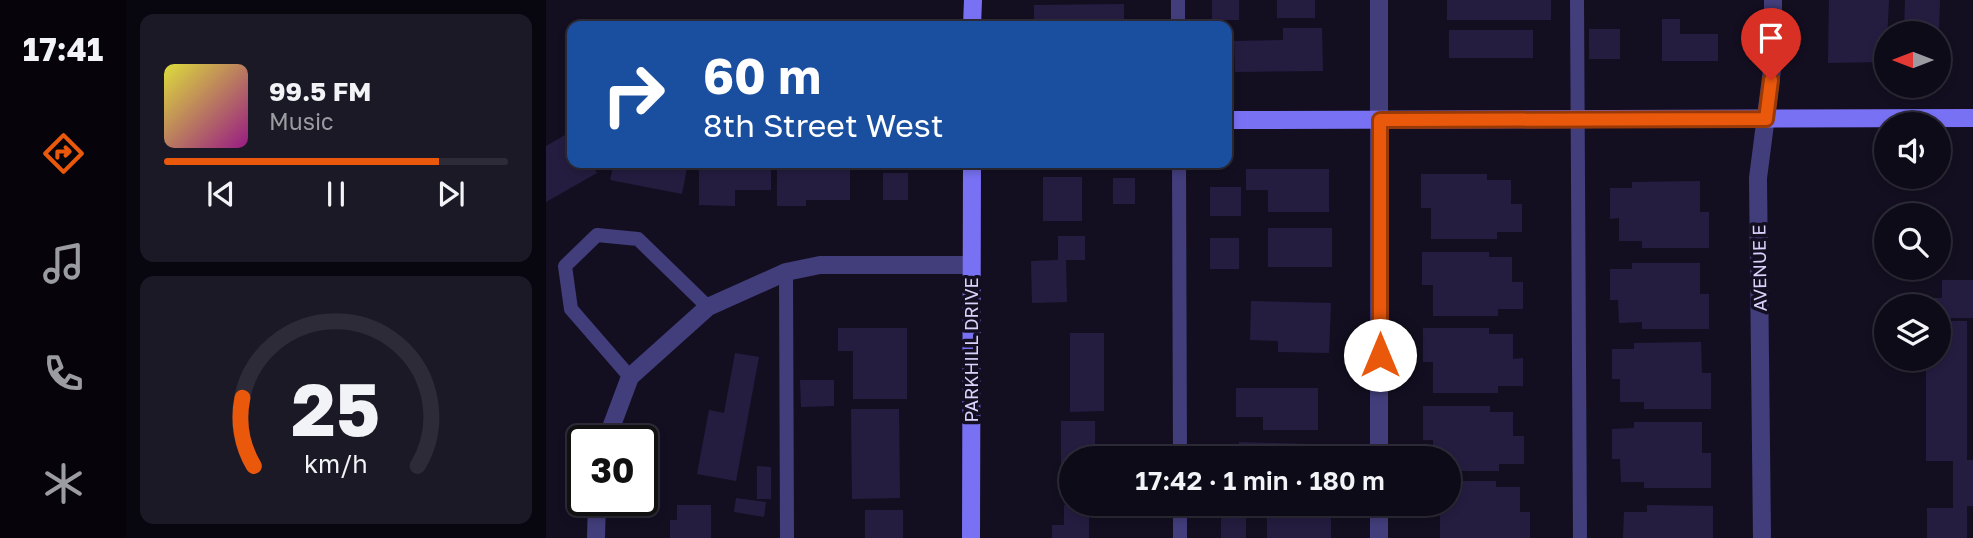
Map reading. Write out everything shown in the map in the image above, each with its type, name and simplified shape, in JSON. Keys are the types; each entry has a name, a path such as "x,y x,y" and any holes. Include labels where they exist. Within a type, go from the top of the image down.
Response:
{"street":[{"path":"972,0 972,21"},
{"path":"1379,0 1380,446"},
{"name":"AVENUE E","path":"1762,538 1758,178 1773,62 1773,0"},
{"path":"1232,120 1973,118"},
{"name":"PARKHILL DRIVE","path":"971,538 972,168"},
{"path":"612,425 631,377 708,307 786,272 820,265 971,265"},
{"path":"596,538 597,516"},
{"path":"1379,516 1379,538"}],"lane":[{"path":"1178,0 1178,21"},
{"path":"1577,0 1580,538"},
{"path":"1179,168 1180,446"},
{"path":"631,377 571,309 565,266 597,235 638,239 708,307"},
{"path":"786,272 787,538"},
{"path":"1180,516 1180,538"}],"building":[{"path":"1212,0 1239,0 1239,20 1212,20"},
{"path":"1277,0 1315,0 1315,18 1277,18"},
{"path":"1447,0 1551,0 1551,20 1447,20"},
{"path":"1829,0 1889,0 1888,21 1874,21 1874,62 1828,63"},
{"path":"1905,0 1940,0 1939,21 1904,21"},
{"path":"1124,4 1124,21 1034,21 1034,5"},
{"path":"1662,19 1680,19 1680,34 1718,34 1718,61 1662,61"},
{"path":"1283,28 1322,28 1323,71 1235,72 1234,41 1283,40"},
{"path":"1589,29 1620,29 1620,59 1589,59"},
{"path":"1449,30 1533,30 1533,58 1449,58"},
{"path":"567,134 567,168 594,168 597,173 546,202 546,146"},
{"path":"613,168 687,168 682,194 610,180"},
{"path":"699,168 771,168 771,190 735,190 735,206 699,205"},
{"path":"777,168 850,168 850,200 806,200 806,206 777,206"},
{"path":"1246,169 1329,169 1329,212 1268,212 1268,190 1246,190"},
{"path":"883,173 908,173 908,200 883,200"},
{"path":"1421,174 1487,174 1487,180 1511,180 1511,204 1522,204 1522,232 1497,232 1497,239 1431,239 1431,208 1421,208"},
{"path":"1043,177 1082,177 1082,221 1043,221"},
{"path":"1113,178 1135,178 1135,204 1113,204"},
{"path":"1700,181 1700,212 1709,212 1709,248 1642,248 1642,241 1619,241 1619,218 1610,219 1610,188 1632,188 1632,182"},
{"path":"1210,187 1241,187 1241,216 1210,216"},
{"path":"1268,228 1332,228 1332,267 1268,267"},
{"path":"1058,236 1085,236 1085,260 1066,260 1067,302 1032,303 1031,261 1058,260"},
{"path":"1210,238 1239,238 1239,269 1210,269"},
{"path":"1422,252 1489,252 1489,257 1512,257 1512,282 1523,282 1523,309 1498,309 1498,316 1433,316 1433,285 1422,285"},
{"path":"1632,263 1700,263 1700,294 1709,294 1709,329 1642,329 1642,322 1619,323 1618,300 1610,300 1610,269 1632,269"},
{"path":"1942,280 1973,280 1973,318 1951,318 1951,294 1942,294"},
{"path":"1251,301 1331,303 1329,353 1278,352 1278,341 1250,340"},
{"path":"1951,321 1967,321 1967,460 1973,460 1973,506 1967,506 1967,538 1927,538 1927,508 1953,508 1953,461 1926,461 1926,371 1951,371"},
{"path":"838,328 907,328 907,399 853,399 853,351 838,351"},
{"path":"1423,328 1489,328 1489,334 1513,334 1513,359 1523,358 1523,386 1498,386 1498,393 1433,393 1433,362 1423,362"},
{"path":"1070,333 1104,333 1104,411 1070,412"},
{"path":"1701,342 1702,373 1711,373 1711,409 1644,409 1644,402 1620,402 1620,379 1612,379 1612,349 1634,349 1634,343"},
{"path":"735,353 759,357 736,481 697,474 709,410 724,413"},
{"path":"800,380 834,380 834,406 801,407"},
{"path":"1236,388 1318,388 1318,430 1263,430 1263,417 1236,417"},
{"path":"1423,406 1490,406 1490,412 1513,412 1513,436 1524,436 1524,464 1499,464 1499,471 1461,471 1461,446 1433,446 1433,440 1423,440"},
{"path":"851,409 899,409 900,498 852,499"},
{"path":"1061,421 1095,421 1095,445 1110,445 1110,446 1061,446"},
{"path":"1634,422 1702,422 1702,453 1711,453 1711,488 1644,488 1644,482 1621,482 1620,459 1612,459 1612,429 1634,428"},
{"path":"1239,442 1310,444 1310,446 1239,446"},
{"path":"757,466 771,467 771,499 757,499"},
{"path":"1461,481 1496,481 1496,487 1520,487 1520,512 1530,512 1530,538 1440,538 1440,516 1461,516"},
{"path":"736,498 766,502 764,517 734,512"},
{"path":"677,505 711,505 711,538 670,538 670,520 677,520"},
{"path":"1647,505 1713,506 1713,538 1623,538 1624,512 1647,512"},
{"path":"865,510 903,510 903,538 865,538"},
{"path":"1064,516 1089,516 1089,538 1052,538 1052,525 1064,525"},
{"path":"1267,516 1331,516 1331,538 1267,538"},
{"path":"1221,518 1246,518 1246,538 1221,538"}],"route":[{"path":"1380,355 1380,120 1766,119 1771,80"}]}
